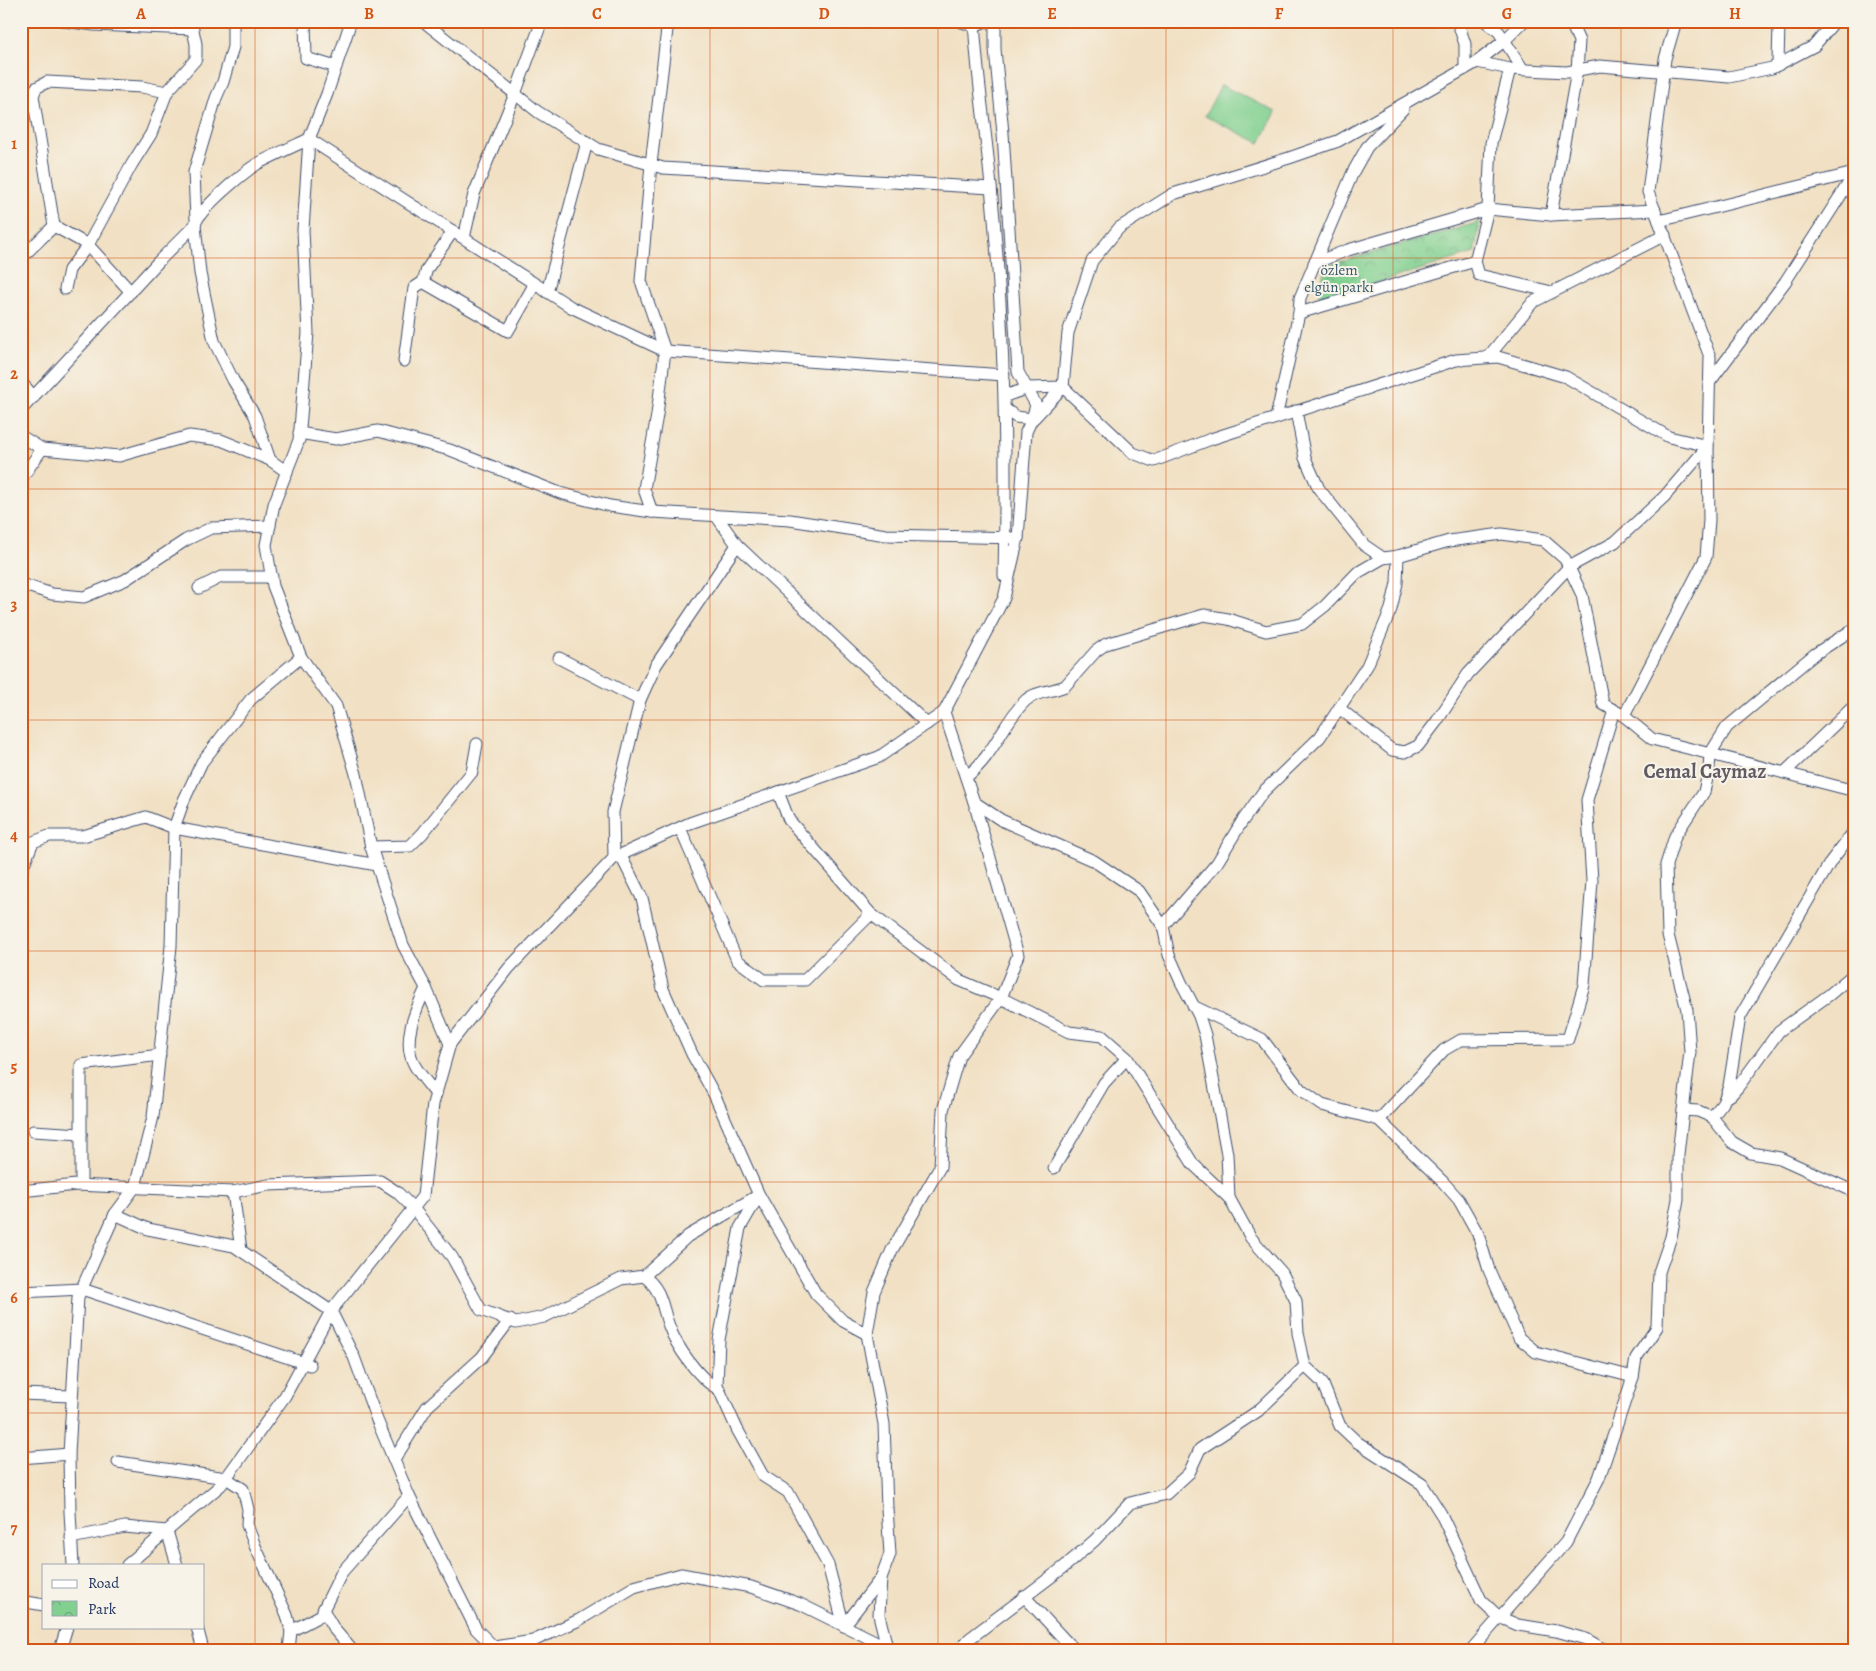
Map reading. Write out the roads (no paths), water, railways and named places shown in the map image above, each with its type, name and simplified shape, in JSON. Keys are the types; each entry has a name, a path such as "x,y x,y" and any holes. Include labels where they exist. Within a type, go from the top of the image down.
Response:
{"street":[{"path":"64,21 94,25 192,25 196,44 196,59 167,92 151,134 132,164 88,245 69,270 65,289"},
{"path":"233,21 233,48 194,172 200,273 214,341 233,380 255,416 270,460"},
{"path":"306,21 306,58 336,68"},
{"path":"351,21 336,68 309,139 303,230 308,333 300,433 274,504 266,545 273,586 301,657 336,706 356,774 371,847 403,945 426,988 450,1044"},
{"path":"423,21 538,112 598,149 663,168 991,188"},
{"path":"464,238 474,194 515,94 542,21"},
{"path":"652,512 644,489 657,415 665,351 641,281 651,164 668,21"},
{"path":"959,21 974,23 986,21"},
{"path":"129,1564 221,1485 307,1364 331,1311 423,1196 433,1104 450,1044 509,968 618,857 680,828 879,757 944,712 1004,598 1018,538 1026,432 1036,405 1018,372 1003,133 995,49 995,21"},
{"path":"1456,21 1465,44 1465,69"},
{"path":"1485,21 1499,32 1522,68"},
{"path":"1005,409 1016,418 1032,419 1063,387 1068,333 1092,262 1119,228 1173,194 1338,141 1477,62 1504,41 1524,21"},
{"path":"1550,215 1577,71 1578,41 1570,21"},
{"path":"1379,1120 1444,1050 1461,1040 1568,1039 1584,985 1592,881 1587,800 1618,713 1706,557 1709,520 1710,357 1648,192 1665,59 1676,21"},
{"path":"1778,65 1779,21"},
{"path":"1477,62 1510,69 1522,68 1567,72 1600,66 1729,77 1772,68 1814,46 1835,21"},
{"path":"974,23 991,188 1004,375 1004,598"},
{"path":"1510,69 1491,143 1488,210 1475,261 1479,275 1552,292"},
{"path":"54,226 33,96 36,88 47,82 142,87 167,92"},
{"path":"1276,418 1299,312 1300,298 1314,263 1353,172 1367,147 1411,100"},
{"path":"21,410 196,223 218,196 256,165 309,139"},
{"path":"309,139 571,308 665,351 1004,375"},
{"path":"547,292 587,142"},
{"path":"1659,221 1855,173"},
{"path":"1709,383 1785,282 1855,173"},
{"path":"1314,263 1348,250 1488,210 1550,215 1655,210"},
{"path":"54,226 88,245 130,292"},
{"path":"21,258 54,226"},
{"path":"404,361 414,288 423,282 427,269 453,231"},
{"path":"1488,357 1533,302 1665,235"},
{"path":"1299,312 1475,261"},
{"path":"423,282 508,331 534,285"},
{"path":"1005,396 1028,388 1063,387 1133,453 1154,461 1212,439 1456,360 1498,357 1566,377 1670,437 1708,446"},
{"path":"21,382 34,397"},
{"path":"1296,411 1305,458 1319,489 1364,545 1382,558"},
{"path":"300,433 336,439 378,431 450,450 560,493 610,506 652,512 790,520 886,535 1018,538"},
{"path":"21,436 42,449 118,456 189,436 221,440 270,460 287,472"},
{"path":"1340,708 1392,750 1405,752 1418,746 1468,674 1569,568 1615,542 1664,497 1708,446"},
{"path":"21,479 42,449"},
{"path":"717,517 737,545 927,724"},
{"path":"21,584 52,594 84,597 125,580 186,540 211,528 270,526"},
{"path":"966,777 989,754 1025,701 1039,694 1064,686 1096,651 1106,644 1204,615 1228,619 1266,631 1302,624 1325,606 1357,573 1382,558 1398,556 1449,541 1502,534 1543,540 1565,558 1582,596 1603,704 1652,739 1855,791"},
{"path":"737,545 656,665 640,700 613,812 618,857 642,898 663,988 692,1054 714,1094 759,1195 816,1294 843,1321 866,1334"},
{"path":"1163,926 1217,863 1241,823 1263,792 1320,737 1367,666 1391,609 1397,584 1398,556"},
{"path":"199,588 221,577 272,577"},
{"path":"1471,1650 1566,1542 1599,1478 1633,1377 1636,1358 1657,1327 1660,1272 1671,1237 1678,1199 1678,1154 1690,1052 1687,1010 1668,935 1666,865 1675,836 1704,792 1710,754 1727,727 1816,654 1855,628"},
{"path":"73,1564 69,1454 78,1297 115,1214 135,1186 153,1117 171,946 174,828 184,800 202,762 251,699 301,657"},
{"path":"559,658 640,700"},
{"path":"1784,773 1855,705"},
{"path":"844,1626 881,1578 890,1554 884,1424 866,1334 874,1292 892,1250 940,1167 943,1110 959,1056 1001,998 1018,956 974,802 944,712"},
{"path":"371,847 410,846 472,772 477,744"},
{"path":"778,792 789,820 871,914 959,980 1001,998 1069,1032 1102,1036 1127,1058 1193,1164 1228,1198 1251,1238 1282,1273 1296,1301 1298,1333 1305,1366 1322,1382 1340,1426 1358,1442 1422,1484 1441,1514 1481,1600 1500,1617 1518,1625 1556,1631 1586,1639 1605,1650"},
{"path":"974,802 1001,820 1094,861 1139,891 1163,926 1169,955 1205,1035 1227,1154 1228,1198"},
{"path":"21,872 33,842 49,836 83,836 146,817 174,828 377,866"},
{"path":"680,828 737,960 764,980 805,980 871,914"},
{"path":"1712,1117 1723,1103 1729,1086 1740,1017 1831,861 1855,830"},
{"path":"1725,1097 1731,1095 1738,1088 1779,1031 1829,995 1855,973"},
{"path":"426,988 415,1010 409,1044 414,1064 436,1094"},
{"path":"1193,1006 1262,1039 1301,1090 1322,1105 1379,1120 1459,1200 1478,1234 1489,1270 1519,1338 1536,1352 1633,1377"},
{"path":"81,1185 81,1065 160,1055"},
{"path":"1054,1168 1104,1083 1127,1058"},
{"path":"1683,1110 1698,1111 1712,1117 1732,1142 1751,1153 1780,1158 1855,1192"},
{"path":"33,1132 81,1134"},
{"path":"21,1191 81,1185 233,1192 268,1185 380,1181 397,1192 413,1208 452,1257 481,1310 516,1323 544,1317 621,1279 644,1276 688,1236 759,1195"},
{"path":"233,1192 241,1250"},
{"path":"759,1195 740,1228 720,1340 717,1385 737,1429 763,1476 788,1492 828,1565 844,1626"},
{"path":"115,1214 148,1229 234,1246 331,1311 354,1357 409,1496 476,1629 493,1648 533,1641 580,1620 634,1587 682,1574 751,1587 800,1604 887,1649"},
{"path":"644,1276 657,1288 669,1327 680,1349 701,1376 711,1386 718,1389"},
{"path":"21,1292 82,1289 307,1364"},
{"path":"394,1460 427,1407 482,1357 510,1320"},
{"path":"960,1650 968,1639 1064,1567 1095,1540 1130,1503 1166,1494 1189,1473 1200,1449 1258,1410 1305,1366"},
{"path":"21,1394 71,1396"},
{"path":"21,1458 69,1454"},
{"path":"118,1462 226,1478 243,1489 248,1509 247,1525 287,1615 291,1631 289,1650"},
{"path":"352,1650 334,1630 323,1610 342,1572 409,1496"},
{"path":"71,1538 125,1527 167,1531"},
{"path":"167,1531 177,1564"},
{"path":"881,1578 879,1615 887,1649"},
{"path":"1024,1596 1074,1650"},
{"path":"21,1601 42,1605"},
{"path":"291,1631 325,1613"},
{"path":"60,1650 67,1628"},
{"path":"198,1628 203,1650"}],"district":[{"name":"Cemal Caymaz","path":"1705,771"}],"park label":[{"name":"özlem elgün parkı","path":"1339,278"}]}
